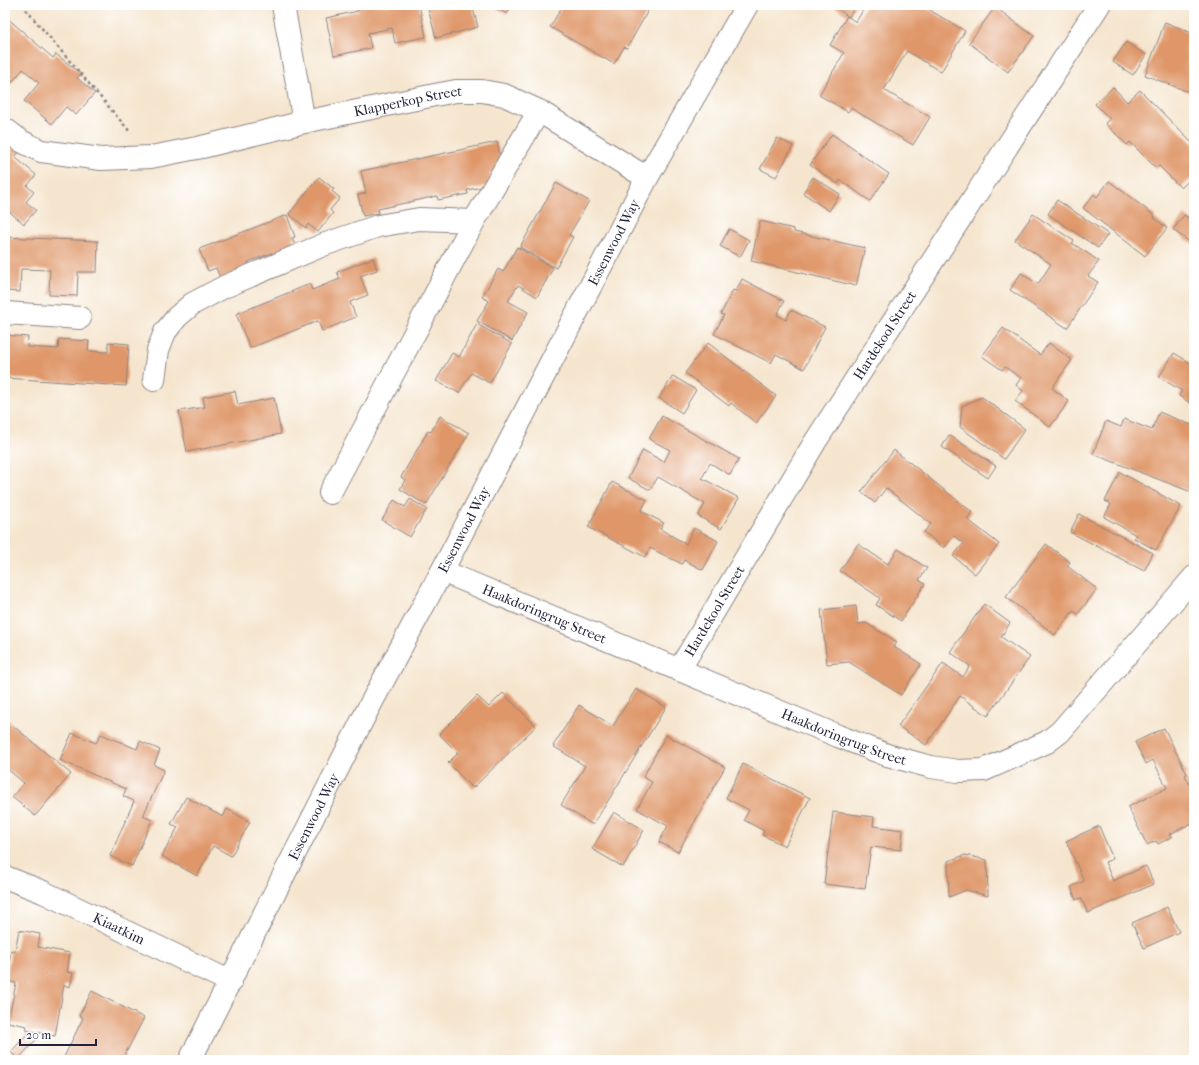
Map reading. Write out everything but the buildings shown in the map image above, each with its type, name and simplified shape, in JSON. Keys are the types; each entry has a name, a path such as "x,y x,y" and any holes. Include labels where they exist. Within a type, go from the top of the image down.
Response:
{"street":[{"path":"283,5 304,122"},
{"name":"Essenwood Way","path":"190,1060 231,982 368,709 442,571 647,178 747,5"},
{"name":"Hardekool Street","path":"679,670 815,442 1099,5"},
{"name":"Klapperkop Street","path":"5,129 20,141 41,151 101,159 151,157 202,147 304,122 456,91 482,91 504,94 539,111 647,178"},
{"path":"330,493 474,221 539,111"},
{"path":"154,380 158,350 165,332 177,317 192,304 224,287 323,245 378,226 419,220 474,221"},
{"path":"5,313 80,318"},
{"name":"Haakdoringrug Street","path":"442,571 887,755 931,767 958,771 984,770 1046,742 1060,732 1194,577"},
{"name":"Kiaatkim","path":"5,877 43,892 231,982"}],"path":[{"path":"22,5 151,157"}]}
